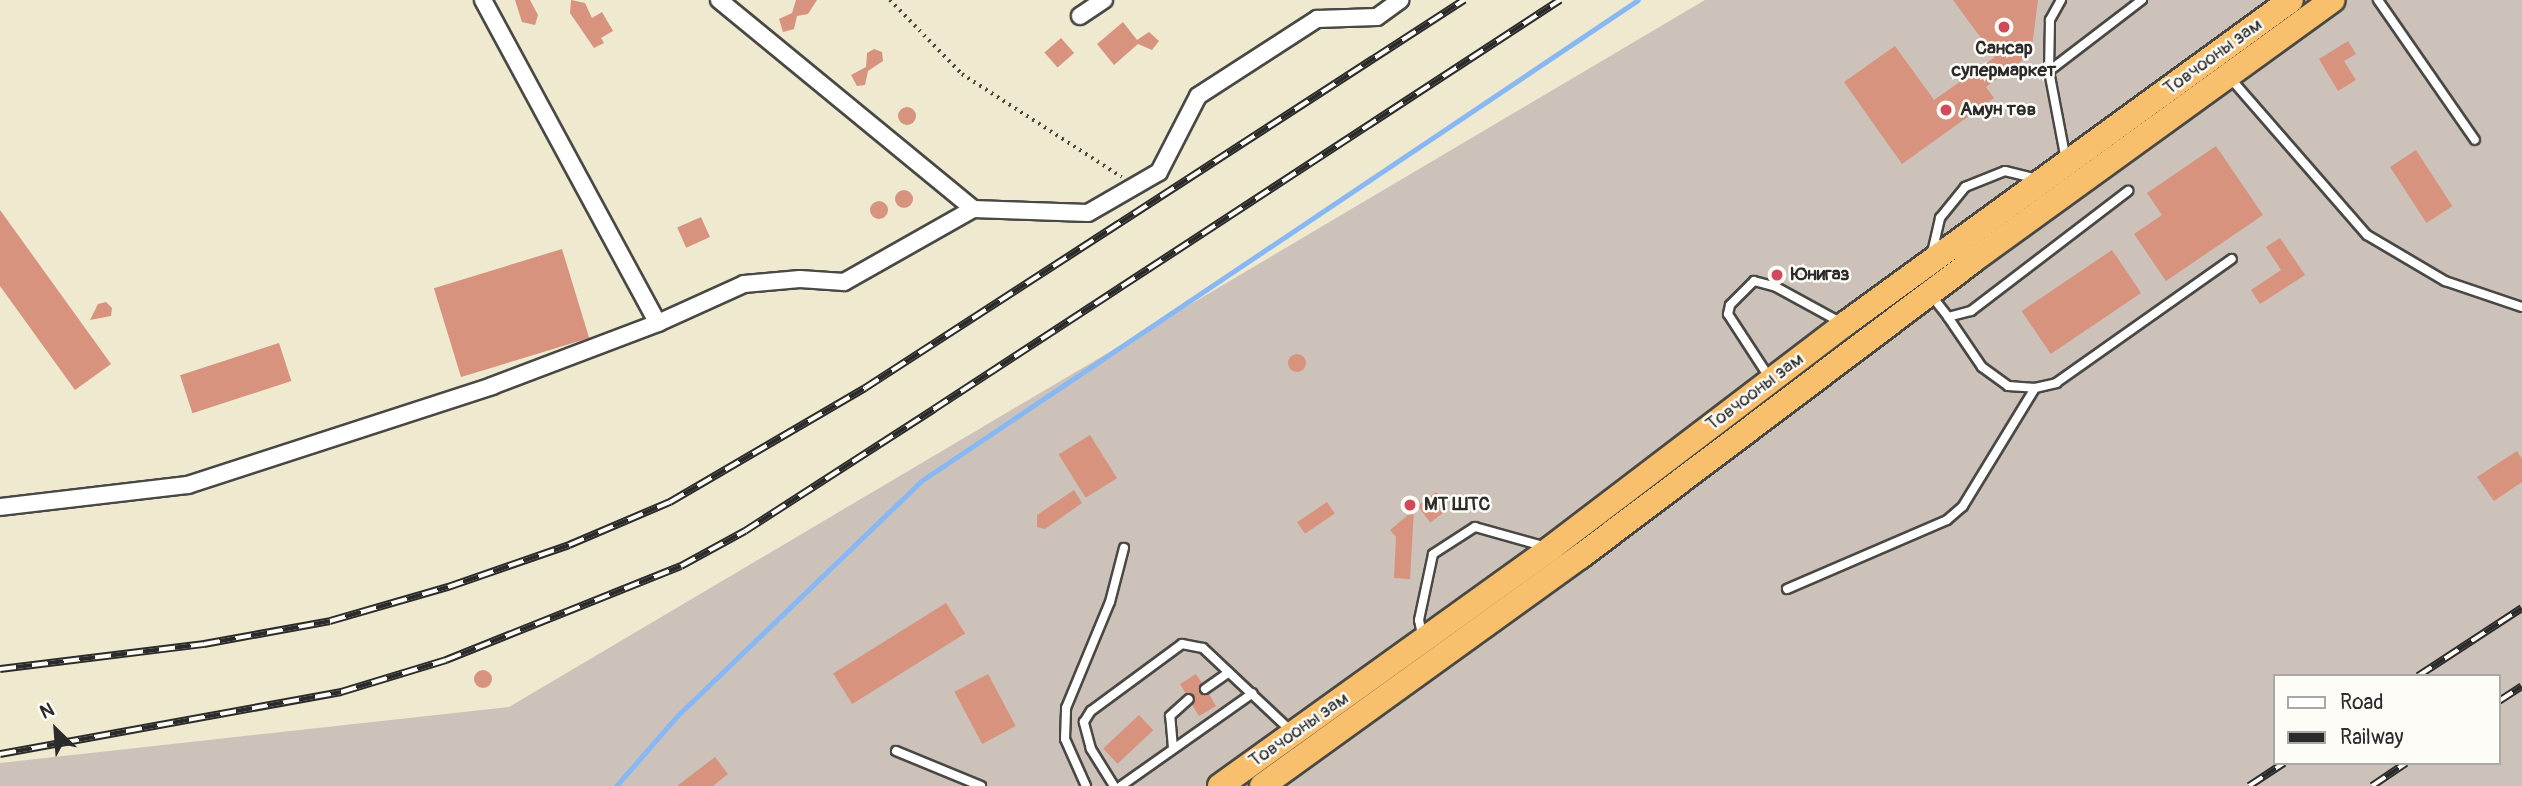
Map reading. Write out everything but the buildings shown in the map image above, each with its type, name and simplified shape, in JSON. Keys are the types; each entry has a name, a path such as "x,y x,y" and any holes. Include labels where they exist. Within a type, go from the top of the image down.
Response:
{"highway":[{"name":"Товчооны зам","path":"1262,786 1581,556 1929,293 2332,0"},
{"name":"Товчооны зам","path":"1220,786 1551,548 1771,379 2282,2"}],"street":[{"path":"483,0 659,323"},
{"path":"719,0 973,209"},
{"path":"1080,16 1104,0"},
{"path":"0,507 188,485 492,386 659,323 744,284 800,279 844,282 973,209 1088,214 1159,172 1198,96 1317,19 1377,17 1400,0"}],"lane":[{"path":"2061,0 2050,20 2049,71 2067,163"},
{"path":"2049,71 2142,0"},
{"path":"2378,0 2475,140"},
{"path":"2228,76 2367,235 2445,281 2522,307"},
{"path":"1930,263 1940,218 1965,187 2005,170 2042,181"},
{"path":"1948,317 1971,311 2127,191"},
{"path":"1929,293 1982,367 2008,386 2035,388 2056,383 2232,259"},
{"path":"1771,379 1728,314 1730,304 1754,281 1776,287 1845,324"},
{"path":"1787,589 1947,520 1963,506 2035,388"},
{"path":"1423,642 1419,620 1433,554 1475,527 1551,548"},
{"path":"1086,786 1065,739 1066,708 1110,602 1124,548"},
{"path":"1114,786 1085,737 1084,722 1091,711 1182,644 1203,648 1294,734"},
{"path":"1205,689 1229,672"},
{"path":"1121,786 1253,693"},
{"path":"1173,748 1170,716 1189,699"},
{"path":"896,751 981,786"}],"path":[{"path":"890,0 962,74 1136,185"}],"shaded area":[{"path":"1705,0 2522,0 2522,786 0,786 0,763 509,707"}],"waterway":[{"path":"616,786 677,716 921,481 1638,0"}],"railway":[{"path":"0,669 204,644 330,621 448,587 569,545 670,502 865,388 1464,0"},
{"path":"0,754 341,692 446,660 681,566 745,531 1560,0"},
{"path":"2421,674 2522,608"},
{"path":"2501,700 2522,686"},
{"path":"2249,786 2281,765"},
{"path":"2372,786 2403,765"}],"place":[{"name":"Сансар супермаркет","path":"2004,27"},
{"name":"Амун төв","path":"1946,110"},
{"name":"Юнигаз","path":"1777,275"},
{"name":"MT ШТС","path":"1410,505"}]}
